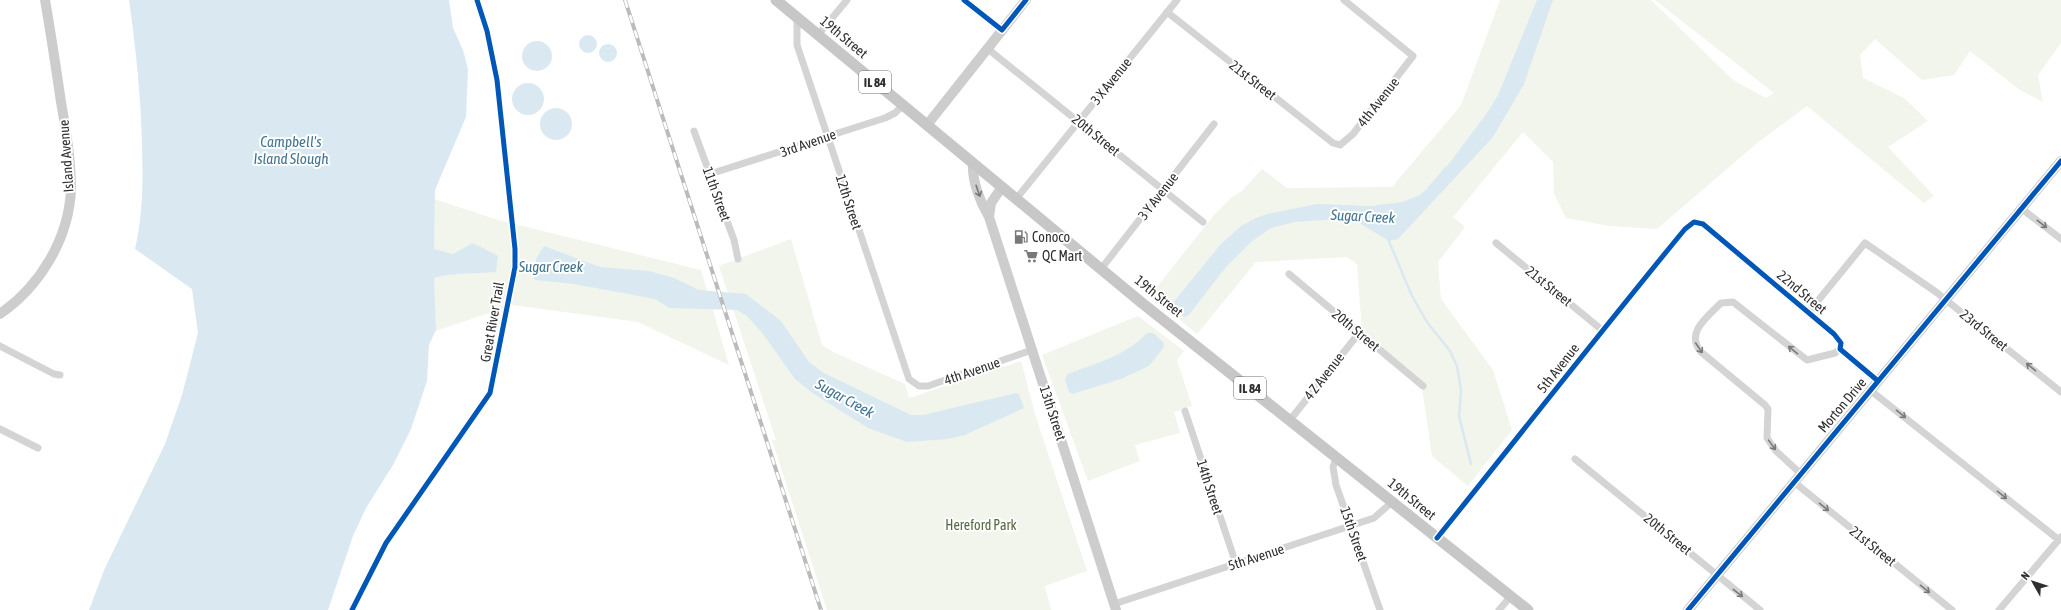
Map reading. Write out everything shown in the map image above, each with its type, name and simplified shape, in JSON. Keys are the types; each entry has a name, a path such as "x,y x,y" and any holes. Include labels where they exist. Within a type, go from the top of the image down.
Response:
{"main road":[{"name":"19th Street","path":"776,0 1101,269 1511,598 1528,610"}],"street":[{"name":"Island Avenue","path":"0,314 12,306 36,281 50,259 63,227 71,190 67,140 45,0"},
{"path":"818,35 847,0"},
{"path":"964,0 1002,30"},
{"path":"927,125 1026,0"},
{"name":"3 X Avenue","path":"1016,199 1177,0"},
{"name":"4th Avenue","path":"1340,145 1353,134 1414,56 1344,0"},
{"name":"21st Street","path":"1167,12 1333,144 1340,145"},
{"name":"12th Street","path":"798,18 797,45 905,370 912,383"},
{"name":"20th Street","path":"988,49 1203,222"},
{"name":"3rd Avenue","path":"710,174 887,117 903,105"},
{"name":"3 Y Avenue","path":"1101,269 1214,124"},
{"name":"11th Street","path":"694,131 734,240 738,259"},
{"name":"Morton Drive","path":"1688,610 2061,161"},
{"name":"13th Street","path":"974,164 972,174 984,209 989,217 1115,607"},
{"path":"989,217 990,203 1002,188"},
{"path":"2022,209 2061,239"},
{"name":"5th Avenue","path":"1437,538 1523,432 1602,330 1685,229 1694,222 1703,224"},
{"name":"22nd Street","path":"1703,224 1838,339 1841,343 1840,349 1878,381"},
{"name":"21st Street","path":"1496,243 1602,330"},
{"name":"23rd Street","path":"1808,313 1865,243 1946,299 2061,392"},
{"name":"20th Street","path":"1289,274 1423,386"},
{"path":"1801,474 1776,451 1767,438 1768,408 1698,348 1694,338 1696,332 1721,303 1733,302 1807,360 1835,353 1840,349"},
{"name":"4 Z Avenue","path":"1290,420 1359,332"},
{"path":"0,346 54,374 60,375"},
{"name":"4th Avenue","path":"912,383 919,386 928,386 1032,350"},
{"path":"1870,390 2060,538 1999,610"},
{"name":"14th Street","path":"1185,411 1236,564"},
{"path":"0,429 38,448"},
{"name":"15th Street","path":"1336,458 1333,471 1380,610"},
{"name":"20th Street","path":"1575,459 1711,568 1716,575 1760,610"},
{"name":"21st Street","path":"1794,482 1952,610"},
{"name":"5th Avenue","path":"1115,607 1236,564 1374,518 1392,502"},
{"path":"1498,610 1511,598 1520,610"}],"green space":[{"path":"1500,0 1651,0 1733,80 1766,98 1774,93 1655,0 2061,0 2061,43 2038,75 2043,102 2020,90 1970,51 1954,75 1922,80 1875,39 1860,55 1863,78 1904,98 1928,121 1888,147 1934,196 1924,203 1807,106 1757,143 1657,229 1610,226 1566,218 1554,194 1553,162 1523,132 1453,217 1465,227 1438,262 1441,299 1493,370 1512,430 1468,486 1432,456 1421,381 1362,332 1357,264 1347,257 1256,262 1197,334 1152,297 1157,287 1214,215 1232,197 1242,191 1262,169 1287,188 1392,187 1461,105"},
{"path":"425,196 498,220 701,270 729,365 638,322 513,305 406,341"},
{"name":"Hereford Park","path":"791,239 822,345 835,353 905,384 909,398 1021,361 1035,414 1087,571 1045,586 1051,610 827,610 772,440 776,440 719,266"},
{"path":"1138,316 1184,351 1177,360 1192,406 1174,412 1180,433 1135,445 1140,461 1088,481 1042,355"}],"water":[{"name":"Campbell's Island Slough","path":"129,0 449,0 453,28 463,50 468,69 466,117 435,190 434,249 453,254 473,243 498,256 496,272 457,274 434,278 436,330 429,345 427,381 411,429 393,465 366,508 353,536 328,610 89,610 105,568 165,444 182,395 198,333 192,289 135,249 140,223 142,198 142,146 138,73"},
{"name":"Sugar Creek","path":"1537,0 1553,0 1524,84 1493,137 1398,239 1389,241 1351,218 1295,222 1271,228 1251,242 1226,267 1188,316 1184,317 1173,308 1172,304 1220,245 1241,226 1254,219 1267,214 1317,204 1371,206 1402,202 1420,195 1436,181 1487,113 1498,95"},
{"path":"584,35 592,35 597,40 595,51 592,53 584,53 579,48 579,40"},
{"path":"537,41 543,42 551,50 551,62 543,70 537,71 531,70 523,62 522,56 523,50 531,42"},
{"path":"604,44 612,44 617,49 615,60 612,62 604,62 599,57 599,49"},
{"path":"525,83 531,83 541,90 544,99 543,105 537,112 531,115 525,115 515,108 512,102 512,96 519,86"},
{"path":"556,108 565,111 569,115 572,124 569,133 565,137 556,140 547,137 543,133 540,124 543,115 547,111"},
{"name":"Sugar Creek","path":"544,246 600,267 649,271 674,278 699,290 746,294 781,321 809,362 824,373 911,415 923,415 1016,393 1019,394 1024,408 965,435 948,439 907,442 868,428 814,394 795,379 763,334 747,316 737,310 669,308 655,299 574,284 535,280 536,259"},
{"path":"1147,333 1153,333 1163,342 1164,347 1149,366 1121,379 1072,394 1069,392 1065,379 1068,374 1120,353 1129,348"}],"waterway":[{"name":"Sugar Creek","path":"1428,189 1447,167"},
{"path":"1388,239 1412,296 1427,322 1450,351 1457,366 1461,390 1459,416 1471,464"}],"railway":[{"path":"625,0 821,610"}],"cycle path":[{"name":"Great River Trail","path":"352,610 386,543 490,393 515,267 515,249 497,80 487,31 477,0"},
{"path":"964,0 1002,30 1026,0"},
{"path":"1688,610 2061,161"},
{"path":"1437,538 1654,267 1685,229 1694,222 1703,224 1834,334 1841,343 1840,349 1878,381"}],"place":[{"name":"Conoco","path":"1021,237"},
{"name":"QC Mart","path":"1031,256"}]}
